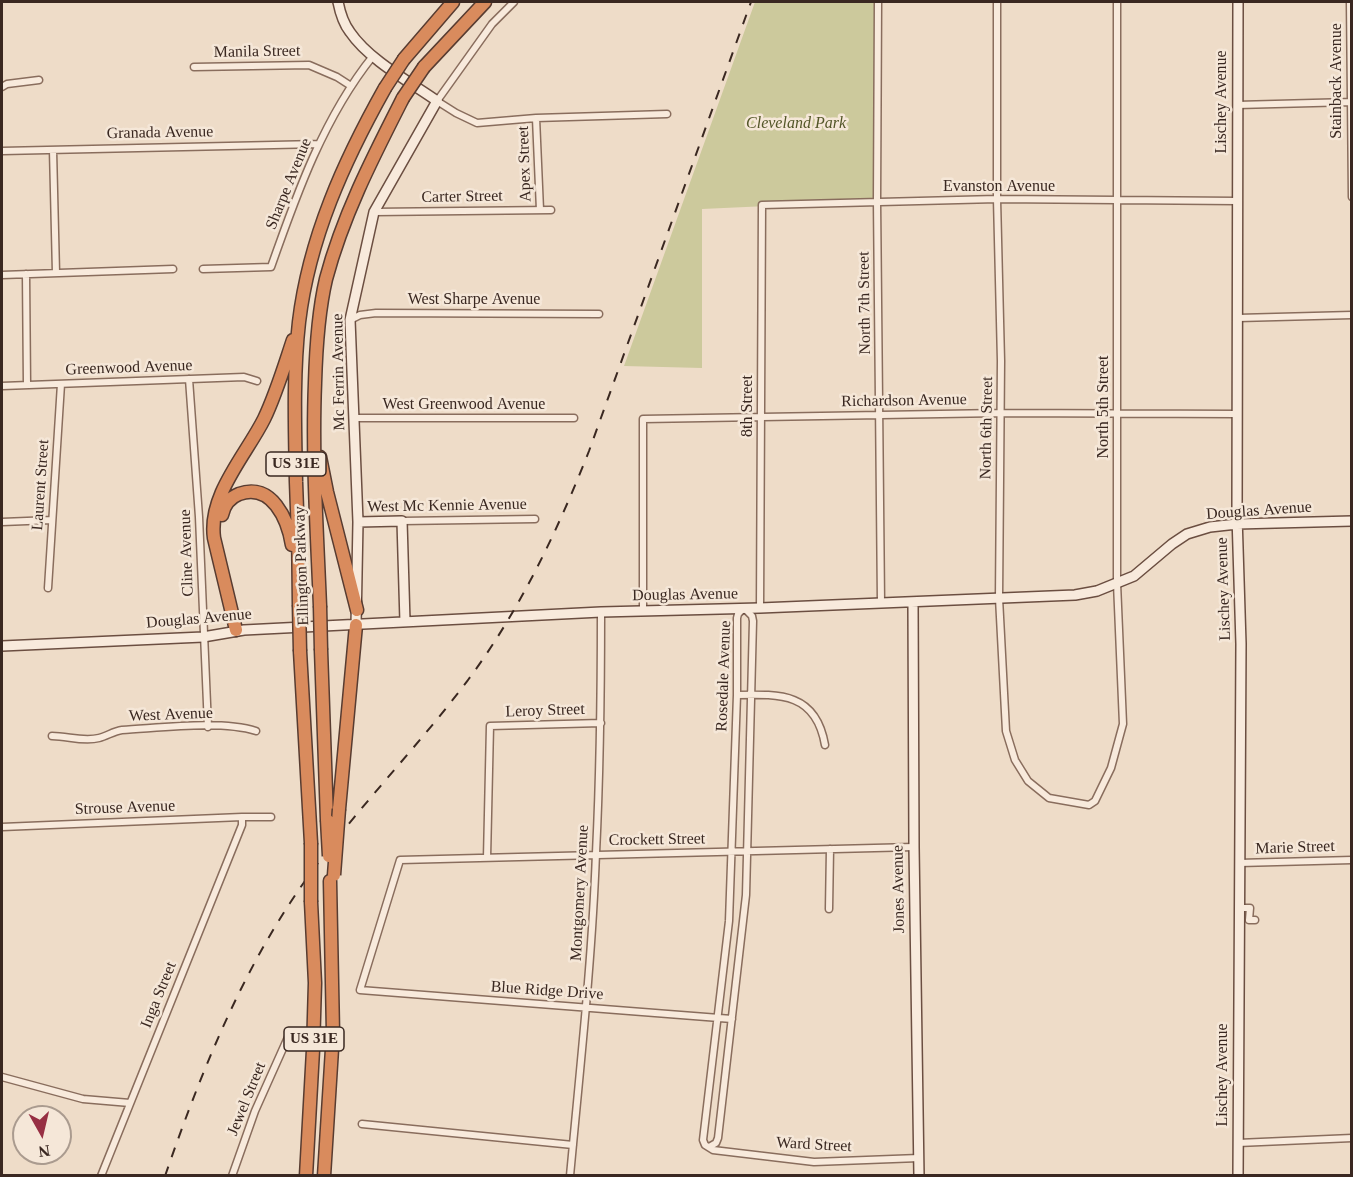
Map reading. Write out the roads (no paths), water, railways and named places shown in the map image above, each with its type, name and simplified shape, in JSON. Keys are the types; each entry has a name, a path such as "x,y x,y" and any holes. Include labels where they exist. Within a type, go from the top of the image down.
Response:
{"highway":[{"name":"Ellington Parkway","path":"306,1176 315,983 300,651 295,429 295,380 299,322 316,244 334,190 351,151 385,88 404,59 453,2"},
{"name":"Ellington Parkway","path":"332,878 327,820 314,426 316,343 326,281 337,241 370,162 403,99 424,67 485,2"},
{"path":"240,630 212,529 215,513 223,489 264,418 299,322"},
{"path":"314,426 327,492 357,610"},
{"path":"240,630 238,611 220,535 220,520 230,498 249,491 258,492 276,504 290,531 299,585"},
{"path":"332,878 356,625"},
{"name":"US 31E","path":"324,1176 333,1033 332,878"}],"street":[{"path":"338,2 348,30 373,56 437,101 477,123 536,118 667,114"},
{"path":"437,101 492,24 514,2"},
{"name":"North 7th Street","path":"878,2 877,201 881,603"},
{"name":"North 6th Street","path":"997,2 997,199 1001,361 999,598 1006,731 1015,760 1028,781 1049,798 1089,805"},
{"name":"North 5th Street","path":"1089,805 1095,801 1111,768 1123,724 1117,583 1117,2"},
{"name":"Lischey Avenue","path":"1238,2 1237,414 1241,629 1238,1176"},
{"name":"Stainback Avenue","path":"1350,2 1352,197"},
{"name":"Sharpe Avenue","path":"203,269 271,267 293,205 319,144 351,86 373,56"},
{"name":"Manila Street","path":"194,67 309,65 337,76 351,86"},
{"path":"2,87 7,84 39,80"},
{"name":"Mc Ferrin Avenue","path":"356,625 358,522 350,320 374,212 437,101"},
{"path":"1237,105 1351,102"},
{"name":"Apex Street","path":"536,118 540,210"},
{"name":"Granada Avenue","path":"2,151 319,144"},
{"path":"53,150 56,273"},
{"name":"Evanston Avenue","path":"762,205 997,199 1237,201"},
{"name":"8th Street","path":"760,608 762,205"},
{"name":"Carter Street","path":"374,212 551,210"},
{"path":"2,275 173,269"},
{"path":"26,274 27,385"},
{"name":"West Sharpe Avenue","path":"350,320 360,315 376,313 599,314"},
{"path":"1238,318 1352,315"},
{"name":"Greenwood Avenue","path":"2,386 244,377 257,381"},
{"name":"Cline Avenue","path":"189,379 198,498 208,727"},
{"name":"Laurent Street","path":"48,588 61,384"},
{"name":"Richardson Avenue","path":"643,610 643,418 1118,413 1177,410 1237,414"},
{"name":"West Greenwood Avenue","path":"354,418 574,418"},
{"name":"West Mc Kennie Avenue","path":"358,522 535,519"},
{"path":"2,522 52,520"},
{"name":"Douglas Avenue","path":"2,646 203,637 240,630 643,610 760,608 1076,595 1097,591 1134,576 1187,534 1210,526 1352,521"},
{"path":"402,522 405,622"},
{"name":"Jones Avenue","path":"913,602 919,1176"},
{"name":"Rosedale Avenue","path":"744,608 752,616 753,621 752,695 743,928 718,1138 716,1143 709,1147 702,1138 729,921 737,695 737,618 744,608"},
{"name":"Montgomery Avenue","path":"570,1176 586,1007 596,855 601,723 601,612"},
{"path":"737,695 788,697 802,703 820,724 825,746"},
{"name":"Leroy Street","path":"487,858 490,726 601,723"},
{"name":"West Avenue","path":"52,736 87,740 101,738 122,730 242,726 256,731"},
{"name":"Strouse Avenue","path":"3,827 242,821 272,817"},
{"name":"Inga Street","path":"101,1176 242,821"},
{"path":"2,835 3,827"},
{"name":"Crockett Street","path":"360,990 400,860 914,847"},
{"path":"829,909 830,849"},
{"name":"Marie Street","path":"1239,863 1352,860"},
{"path":"1256,920 1250,920 1252,911 1249,905 1257,905"},
{"path":"1239,909 1252,911"},
{"name":"Blue Ridge Drive","path":"360,990 732,1019"},
{"name":"Jewel Street","path":"232,1176 255,1111 289,1035"},
{"path":"2,1077 83,1099 130,1103"},
{"path":"362,1124 573,1145"},
{"path":"1238,1143 1352,1138"},
{"name":"Ward Street","path":"709,1147 719,1151 814,1162 919,1158"}],"railway":[{"path":"165,1176 219,1035 270,935 332,845 468,680 504,626 536,570 589,451 751,2"}],"park label":[{"name":"Cleveland Park","path":"796,124"}]}
